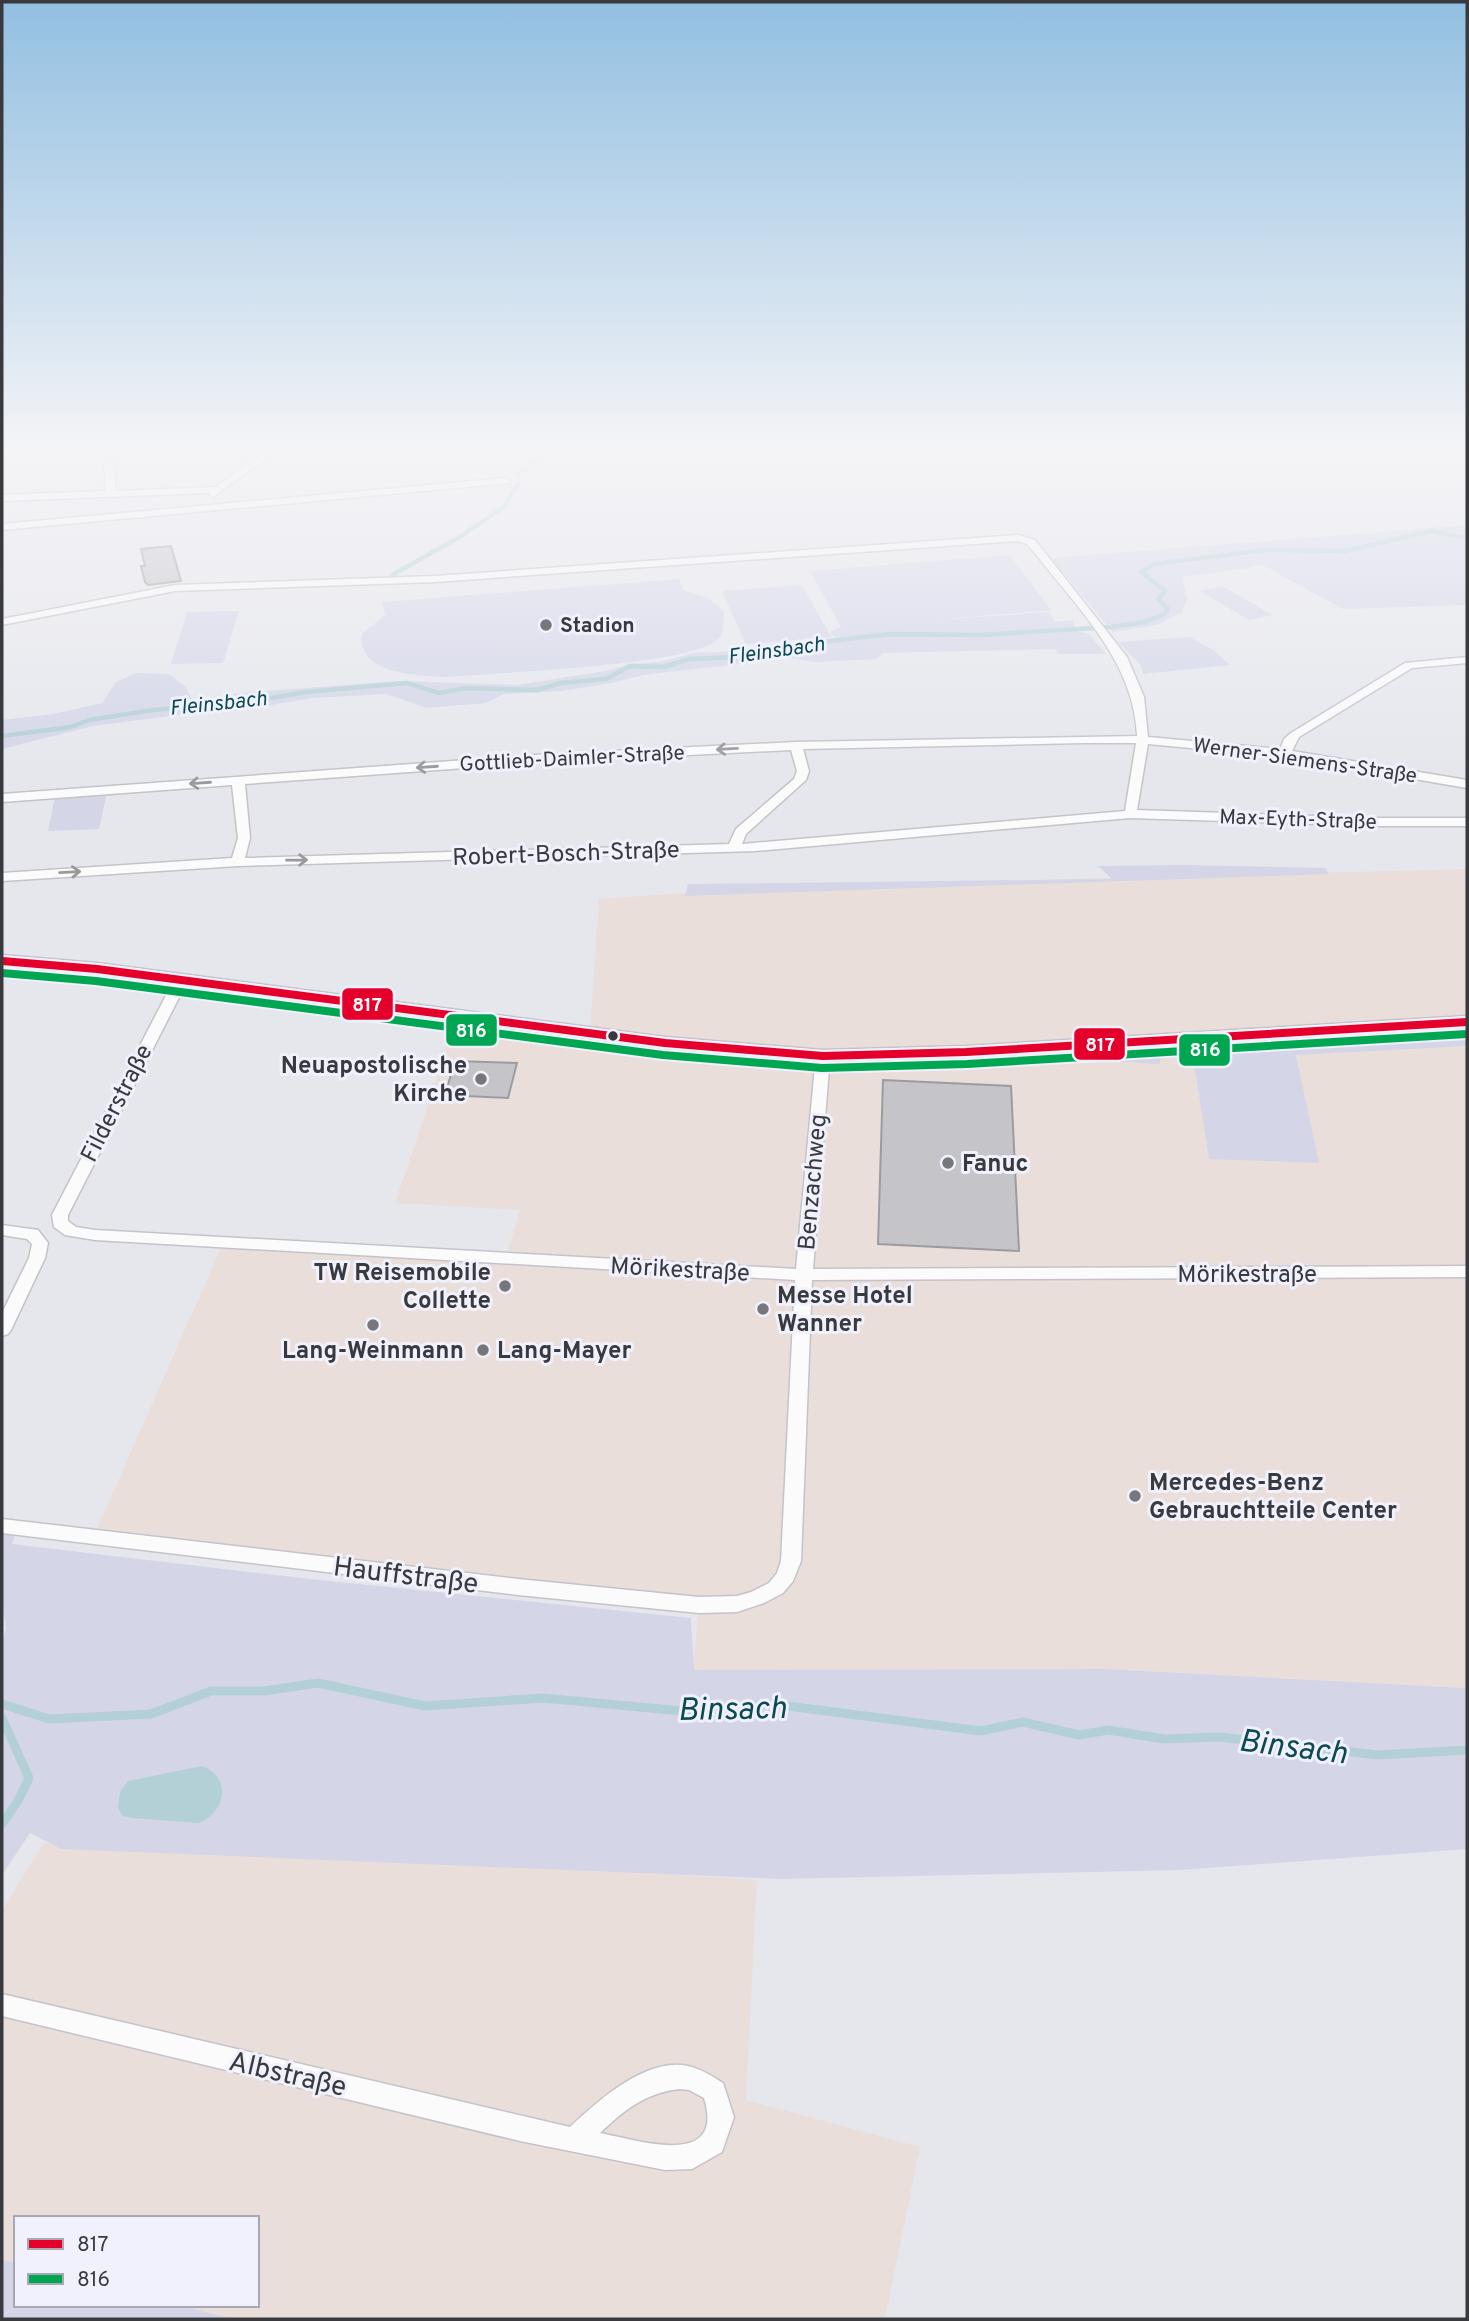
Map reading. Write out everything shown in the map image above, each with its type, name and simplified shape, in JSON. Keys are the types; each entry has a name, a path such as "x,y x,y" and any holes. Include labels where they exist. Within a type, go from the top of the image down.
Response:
{"street":[{"path":"2,622 175,588 435,579 743,556"},
{"path":"1042,556 1121,657 1139,694 1143,740 1141,766 1130,814"},
{"path":"1285,753 1290,739 1295,735 1409,665 1467,660"},
{"name":"Gottlieb-Daimler-Straße","path":"2,798 548,758 796,746 1143,740"},
{"name":"Werner-Siemens-Straße","path":"1143,740 1285,753 1467,784"},
{"path":"734,848 740,832 800,780 803,771 796,746"},
{"path":"238,780 244,838 238,862"},
{"name":"Max-Eyth-Straße","path":"1130,814 1467,822"},
{"name":"Robert-Bosch-Straße","path":"2,877 238,862 734,848 1130,814"},
{"path":"2,961 181,979 665,1043 823,1056 966,1052 1467,1022"},
{"name":"Filderstraße","path":"64,1228 60,1215 181,979"},
{"name":"Benzachweg","path":"791,1561 804,1275 823,1056"},
{"name":"Mörikestraße","path":"64,1228 95,1235 804,1275 1467,1272"},
{"path":"2,1230 23,1232 40,1243 40,1251 2,1330"},
{"name":"Hauffstraße","path":"2,1526 518,1587 699,1605 737,1604 757,1598 776,1588 786,1576 791,1561"},
{"name":"Albstraße","path":"2,2005 574,2140 665,2158 692,2157 713,2143 722,2117 714,2091 700,2082 681,2076 634,2090 604,2112 574,2140"}],"shaded area":[{"path":"1011,556 1051,610 934,620 1049,612 1054,622 1073,620 1076,631 1089,634 1106,654 1058,654 1055,649 882,653 876,659 814,662 791,658 643,675 562,691 504,694 486,703 427,708 386,694 313,698 229,712 178,715 93,726 2,749 2,720 54,714 102,703 116,682 136,673 169,674 186,687 193,702 241,693 399,681 516,685 606,671 631,664 660,662 694,653 741,651 836,638 830,632 841,627 810,571"},
{"path":"1467,556 1467,605 1343,609 1261,564 1182,577 1187,599 1182,612 1157,625 1113,632 1051,558"},
{"name":"Stadion","path":"679,579 683,590 708,598 724,611 724,624 720,637 704,647 674,655 591,666 444,677 390,670 378,665 363,647 362,634 385,615 382,602"},
{"path":"802,585 831,637 746,644 722,591"},
{"path":"1223,586 1272,615 1249,620 1200,591"},
{"path":"239,611 223,663 171,664 187,612"},
{"path":"1189,637 1213,650 1230,665 1143,674 1140,664 1118,642"},
{"path":"107,792 99,829 48,831 55,797"},
{"path":"1098,866 1326,868 1328,874 685,896 688,884 1112,879"},
{"path":"1467,869 1467,1688 1106,1669 693,1670 699,1606 93,1538 223,1243 505,1260 520,1210 395,1203 436,1081 455,1014 590,1032 599,899 785,886"},
{"path":"1467,1030 1467,1046 1296,1055 1319,1163 1209,1159 1192,1050 1160,1052 1160,1064 1093,1060 1090,1050"},
{"path":"2,1533 15,1535 12,1544 310,1579 691,1618 694,1670 1106,1669 1467,1688 1467,1849 1180,1870 783,1879 61,1849 30,1833 2,1875 2,1644 6,1628 2,1602"},
{"path":"202,1766 218,1778 222,1794 215,1811 199,1823 133,1818 123,1816 118,1808 120,1792 128,1781"},
{"path":"44,1843 295,1851 757,1880 746,2100 920,2147 885,2319 2,2319 2,1910"},
{"path":"2,2260 14,2263 14,2307 187,2307 233,2319 2,2319"}],"building":[{"path":"143,556 174,556 181,581 148,585 141,566 145,566"},
{"name":"Neuapostolische Kirche","path":"455,1061 517,1063 508,1098 445,1095"},
{"name":"Fanuc","path":"883,1080 1011,1086 1019,1251 878,1244"}],"waterway":[{"path":"392,575 425,556"},
{"name":"Fleinsbach","path":"2,736 71,727 89,720 153,710 240,703 306,692 407,683 439,693 466,688 537,690 561,683 606,679 630,666 664,667 689,659 738,657 786,646 891,634 981,635 1111,627 1145,622 1164,614 1168,609 1158,599 1165,591 1141,572 1154,564 1215,556"},
{"name":"Binsach","path":"2,1704 49,1719 151,1714 211,1691 264,1691 318,1683 425,1706 543,1698 682,1711 772,1704 981,1731 1023,1722 1079,1735 1108,1730 1164,1739 1219,1737 1378,1755 1467,1750"},
{"path":"2,1718 29,1778 18,1801 2,1824"}],"transit line":[{"name":"817","path":"2,961 97,969 665,1043 823,1056 966,1052 1467,1022"},
{"name":"816","path":"2,973 96,981 663,1055 822,1068 967,1064 1467,1034"}],"place":[{"name":"Stadion","path":"546,625"},
{"name":"Neuapostolische Kirche","path":"481,1079"},
{"name":"Fanuc","path":"948,1163"},
{"name":"TW Reisemobile Collette","path":"505,1286"},
{"name":"Messe Hotel Wanner","path":"763,1309"},
{"name":"Lang-Weinmann","path":"373,1325"},
{"name":"Lang-Mayer","path":"483,1350"},
{"name":"Mercedes-Benz Gebrauchtteile Center","path":"1135,1496"}]}
